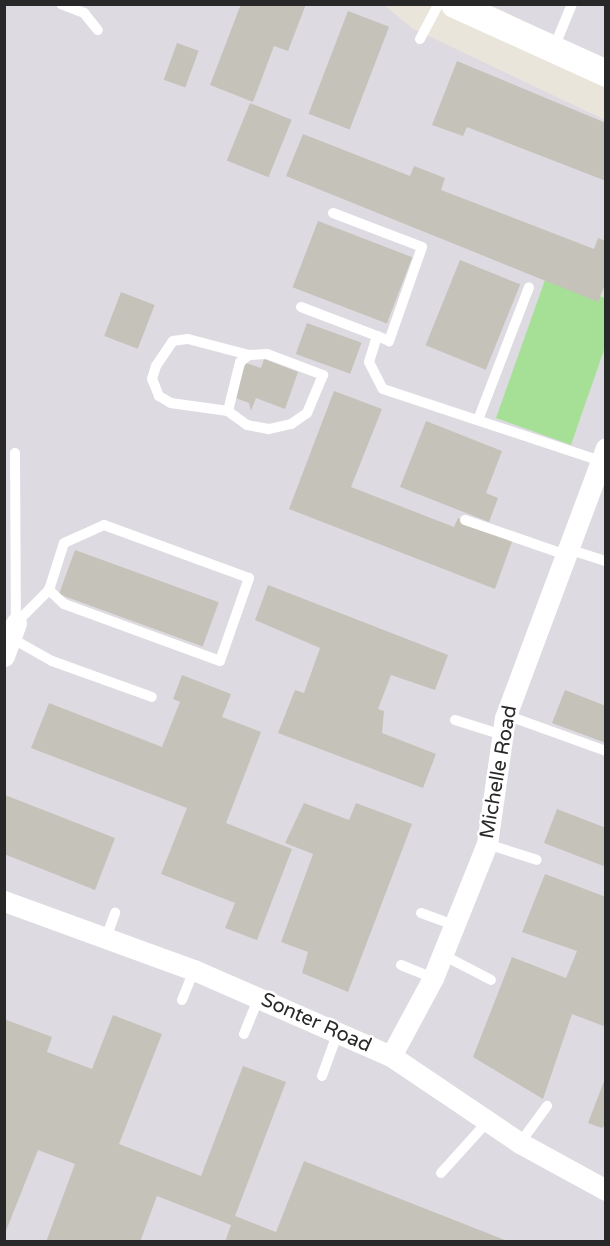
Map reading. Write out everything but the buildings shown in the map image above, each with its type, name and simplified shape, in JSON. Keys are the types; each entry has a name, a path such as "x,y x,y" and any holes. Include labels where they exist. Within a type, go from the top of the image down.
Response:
{"street":[{"path":"454,4 552,53 606,73"},
{"name":"Michelle Road","path":"391,1056 433,978 456,926 487,844 504,725 603,461"},
{"name":"Sonter Road","path":"4,901 194,970 391,1056 520,1143 606,1190"}],"lane":[{"path":"61,4 84,13 98,30"},
{"path":"420,39 439,4"},
{"path":"552,53 572,4"},
{"path":"301,307 389,341 422,247 333,213"},
{"path":"478,420 529,287"},
{"path":"376,336 369,362 383,389 603,461"},
{"path":"188,339 249,355 267,354 323,375 307,413 291,424 269,429 248,425 228,411 171,403 159,396 152,379 156,366 173,341 188,339"},
{"path":"228,411 240,362 249,355"},
{"path":"10,639 15,453"},
{"path":"465,520 567,552 606,561"},
{"path":"10,639 49,590 64,543 104,525 249,578 220,661 64,604 49,590"},
{"path":"10,639 52,661 152,697"},
{"path":"455,720 504,725 606,751"},
{"path":"487,844 537,860"},
{"path":"106,938 115,913"},
{"path":"421,913 456,926"},
{"path":"443,955 491,980"},
{"path":"401,966 433,978"},
{"path":"182,1000 194,970"},
{"path":"244,1034 259,997"},
{"path":"322,1076 338,1032"},
{"path":"520,1143 547,1106"},
{"path":"441,1173 488,1121"}],"shaded area":[{"path":"5,5 384,5 412,28 605,120 605,1241 5,1242"},
{"path":"491,5 605,5 605,61"}],"green space":[{"path":"546,277 605,298 605,347 571,445 496,418"}]}
